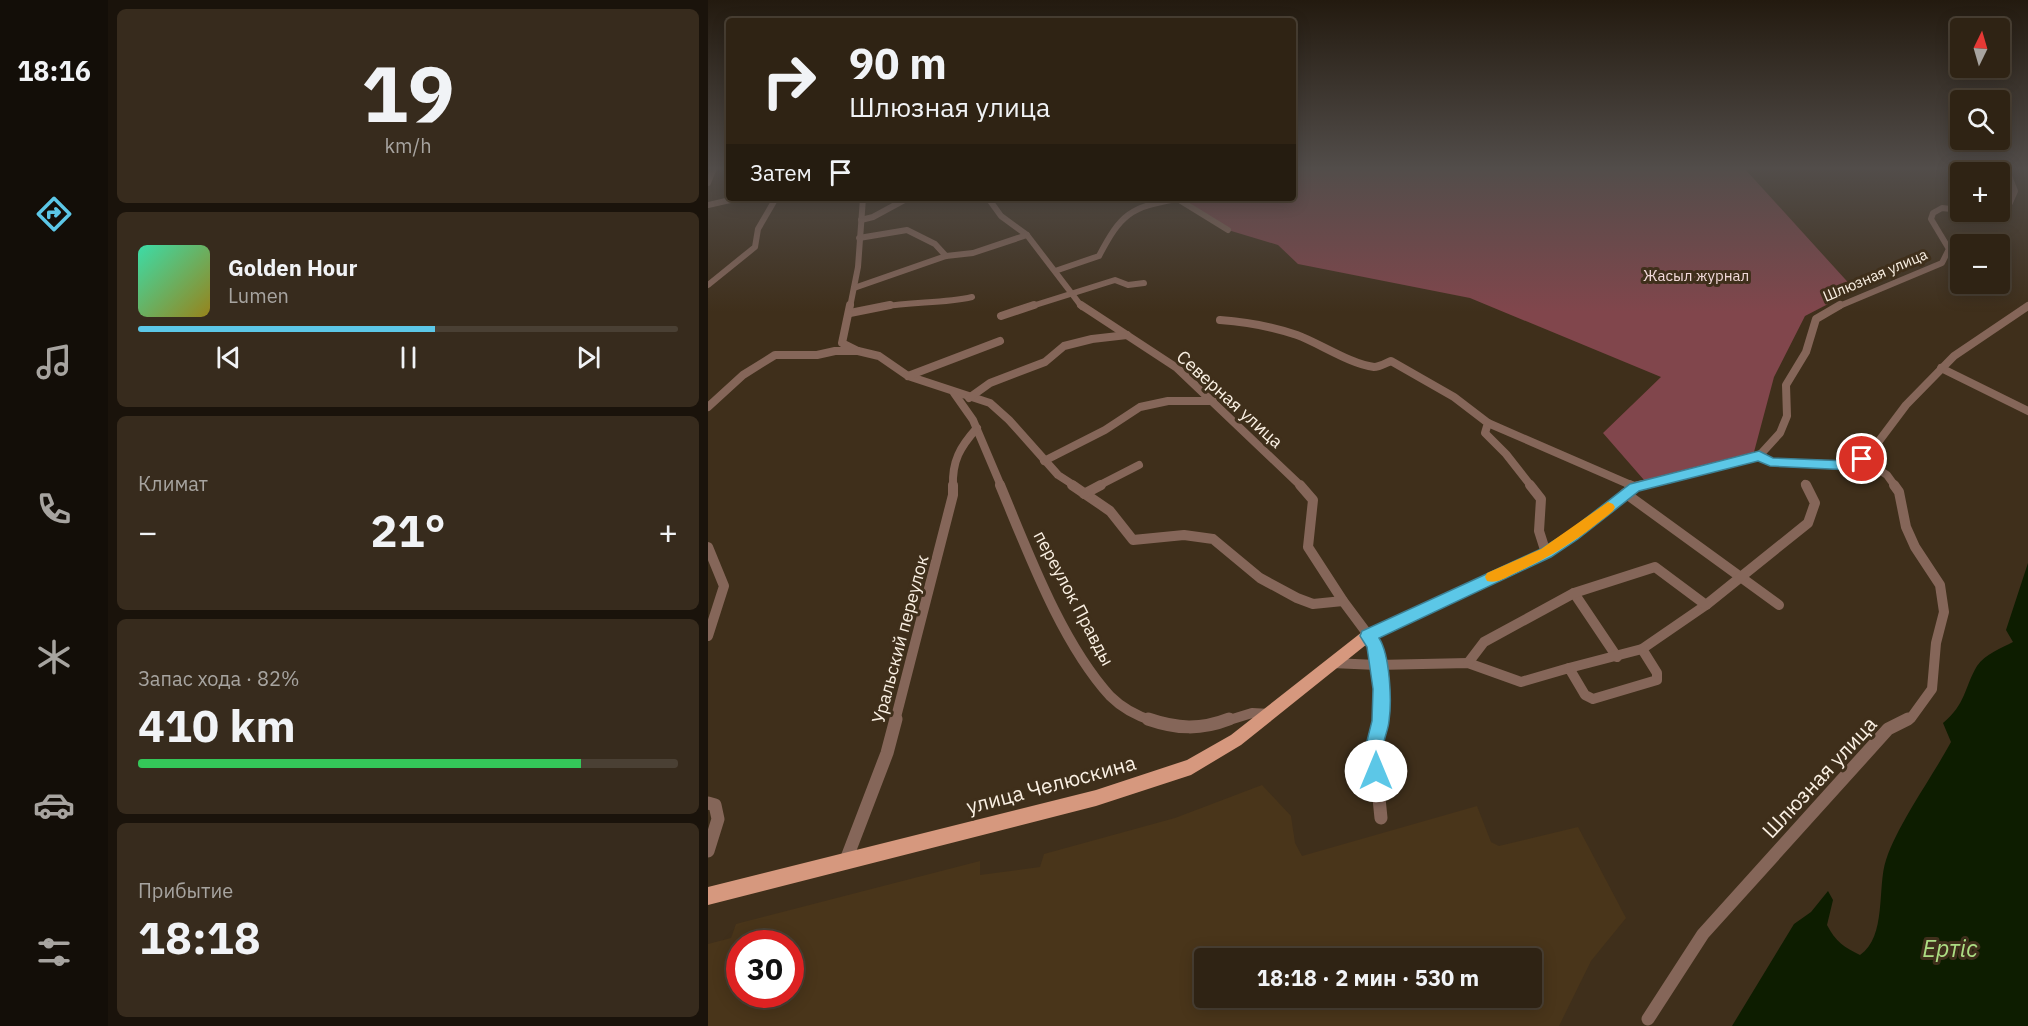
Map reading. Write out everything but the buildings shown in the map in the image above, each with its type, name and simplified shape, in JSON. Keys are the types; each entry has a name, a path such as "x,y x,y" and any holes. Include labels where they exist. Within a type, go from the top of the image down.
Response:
{"main road":[{"name":"улица Челюскина","path":"708,896 1096,798 1191,767 1236,740 1330,663 1367,636"}],"street":[{"path":"708,285 755,247 758,229 766,216"},
{"path":"861,216 854,288 842,343 858,351 879,356 908,376 1000,341"},
{"path":"861,220 875,216"},
{"name":"Северная улица","path":"1001,216 1027,235 1082,307 1178,368 1290,473 1313,500 1308,546 1367,636"},
{"path":"1055,271 1100,256 1106,242 1126,216"},
{"path":"1205,216 1228,230"},
{"name":"Шлюзная улица","path":"1759,456 1780,433 1786,416 1786,385 1806,352 1816,319 1842,304 1942,263 1949,249 1931,219 1932,216"},
{"path":"860,238 907,230 935,244 946,256"},
{"path":"854,288 946,256 973,253 1027,235"},
{"path":"1001,316 1071,292 1115,280 1128,285 1144,282"},
{"path":"850,313 902,303 951,302 972,297"},
{"path":"1381,818 1374,749 1381,721 1382,689 1375,644 1367,636 1546,553 1573,536 1634,487 1759,456 1770,462 1851,465 1867,457 1906,405 1954,356 2028,306"},
{"path":"1220,320 1251,322 1279,329 1300,336 1323,349 1375,367 1391,361 1454,399 1468,404 1488,423 1634,487"},
{"path":"968,399 990,383 1045,362 1064,346 1092,339 1127,336"},
{"path":"708,407 743,375 775,355 858,351"},
{"path":"1941,368 2028,411"},
{"name":"переулок Правды","path":"908,376 968,399 977,428 1036,570 1083,659 1114,700 1129,711 1164,725 1202,728 1259,711 1270,714"},
{"path":"968,399 990,403 1010,420 1058,476 1110,511 1133,540 1184,535 1213,539 1260,578 1297,598 1313,604 1343,600"},
{"path":"1044,461 1105,430 1140,407 1168,401 1213,401"},
{"path":"1488,423 1485,433 1506,453 1541,499 1539,531 1546,553"},
{"name":"Уральский переулок","path":"846,860 887,753 953,495 951,467 960,447 977,428"},
{"name":"Шлюзная улица","path":"1648,1018 1703,933 1888,729 1911,718 1932,689 1936,643 1944,612 1941,585 1915,547 1906,527 1899,492 1895,484 1862,459"},
{"path":"1084,495 1138,465"},
{"path":"1330,663 1377,665 1468,663 1521,682 1642,649 1706,605 1808,523 1816,508 1815,500 1805,484"},
{"path":"1625,493 1779,605"},
{"path":"708,547 724,586 708,636"},
{"path":"1468,663 1484,642 1574,593 1655,567 1706,605"},
{"path":"1574,593 1617,657"},
{"path":"1569,668 1585,695 1593,699 1657,680 1658,673 1642,649"},
{"path":"708,804 715,805 718,819 708,851"}],"shaded area":[{"path":"1262,785 1291,816 1295,843 1302,856 1477,806 1491,842 1499,846 1578,827 1626,918 1591,961 1559,1026 708,1026 708,944 726,939 726,1008 804,1008 804,930 734,930 736,924 980,861 980,875 1040,867 1044,854 1175,818"}],"green space":[{"name":"Жасыл журнал","path":"1208,216 1788,216 1855,290 1805,316 1774,377 1754,452 1644,480 1603,433 1661,377 1470,298 1298,264 1278,245 1228,230"}],"water":[{"name":"Ертіс","path":"2028,563 2028,1026 1732,1026 1794,924 1811,912 1828,891 1833,900 1827,925 1833,935 1845,947 1860,955 1868,947 1878,924 1886,860 1907,816 1951,742 1943,723 1956,709 1980,662 2013,642 2006,630"}],"slow traffic":[{"path":"1492,577 1546,553 1573,536 1608,507"}],"route":[{"path":"1376,771 1374,749 1381,721 1382,689 1375,644 1367,636 1395,621 1546,553 1573,536 1634,487 1759,456 1770,462 1851,465 1862,459"}]}
